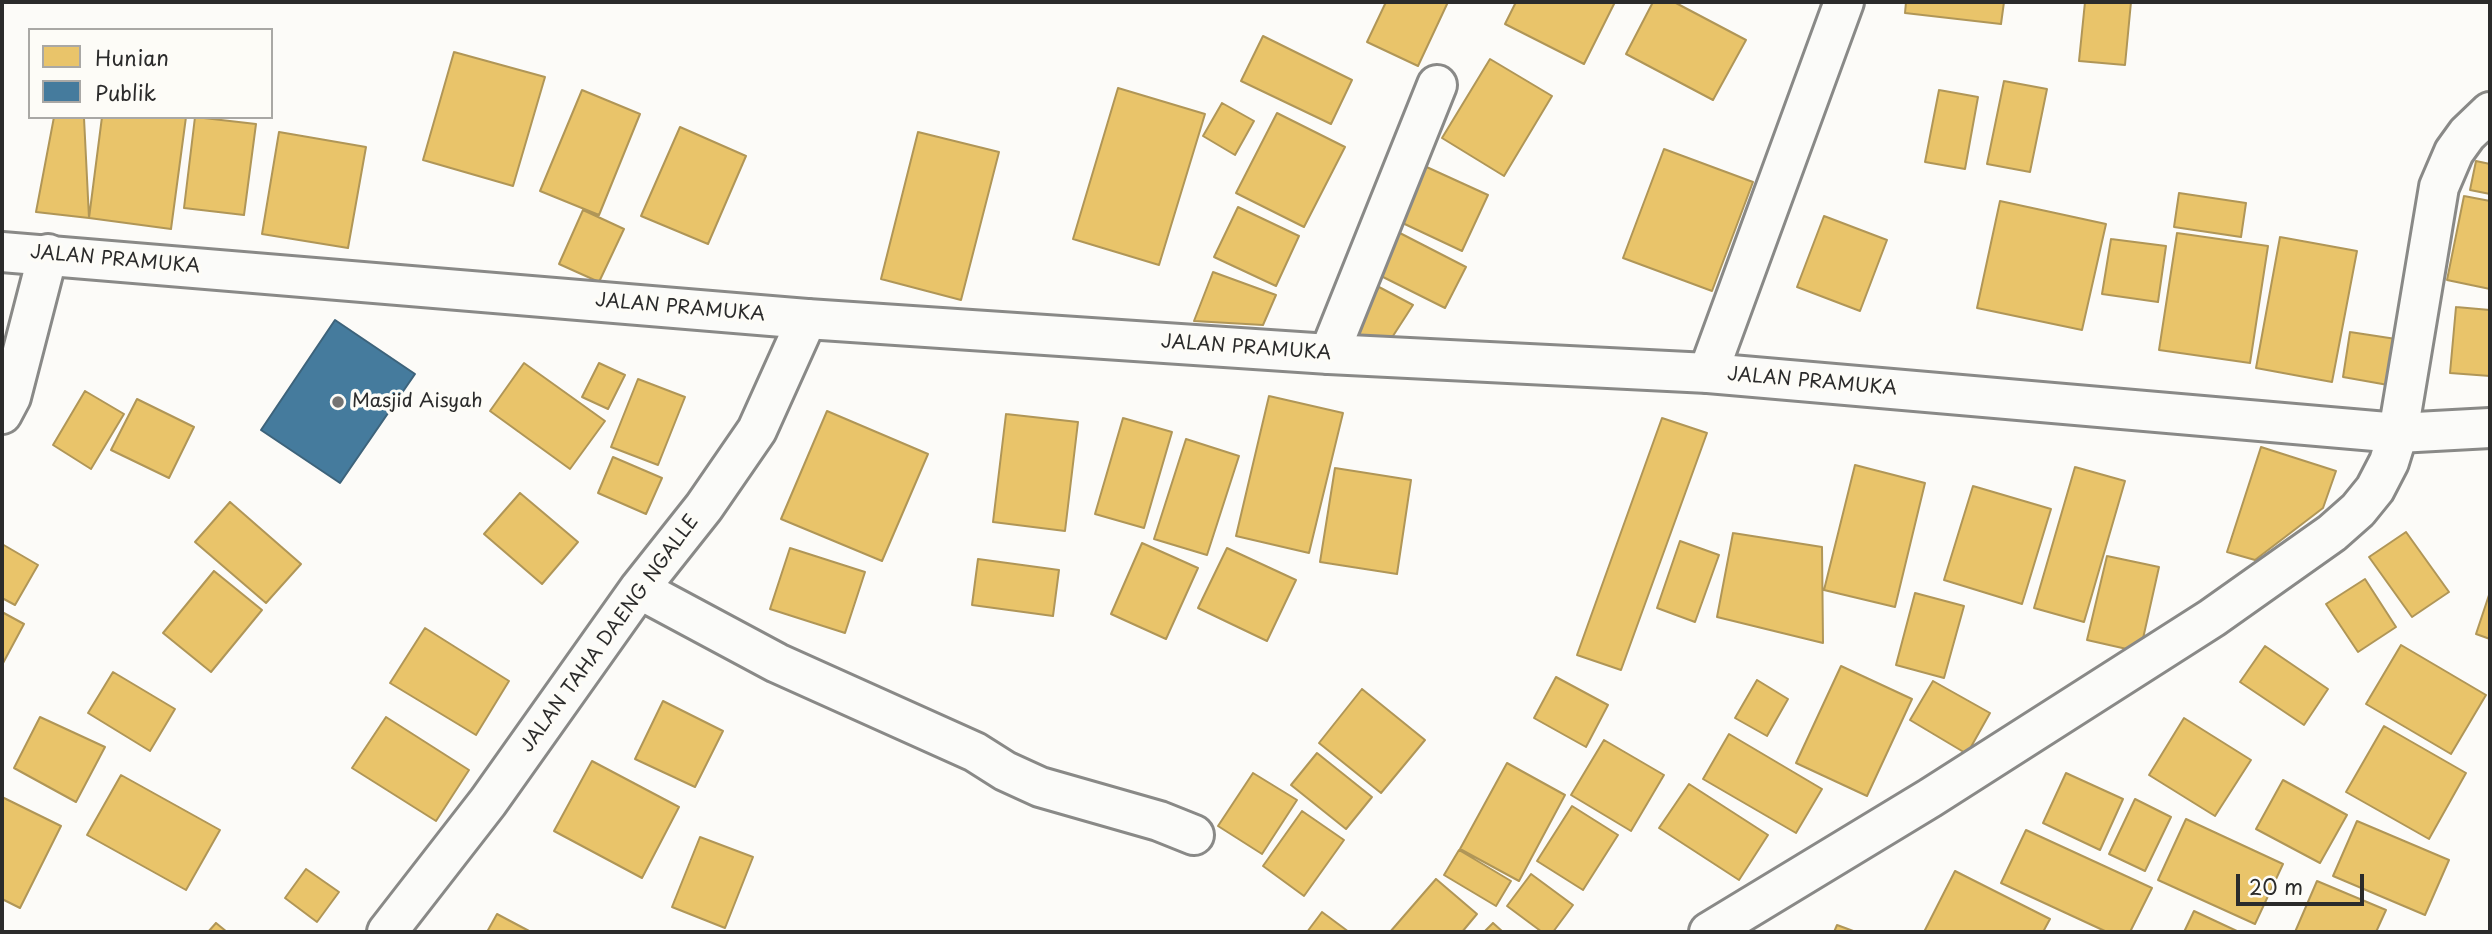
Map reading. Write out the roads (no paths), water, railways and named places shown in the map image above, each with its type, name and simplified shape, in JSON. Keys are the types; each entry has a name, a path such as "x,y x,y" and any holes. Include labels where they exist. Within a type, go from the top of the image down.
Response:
{"street":[{"path":"1708,373 1844,2"},
{"path":"1329,354 1437,85"},
{"path":"1709,932 1930,798 2213,618 2332,533 2358,510 2375,489 2389,461 2398,433 2439,187 2454,152 2467,134 2490,112"},
{"name":"JALAN PRAMUKA","path":"2,252 807,319 1329,354 1708,373 2398,433 2490,428"},
{"path":"2,414 11,397 48,254"},
{"name":"JALAN TAHA DAENG NGALLE","path":"387,932 488,802 639,589 704,507 757,430 807,319"},
{"path":"639,589 778,663 975,752 1005,771 1040,787 1159,821 1194,835"}],"place":[{"name":"Masjid Aisyah","path":"338,402"}]}
